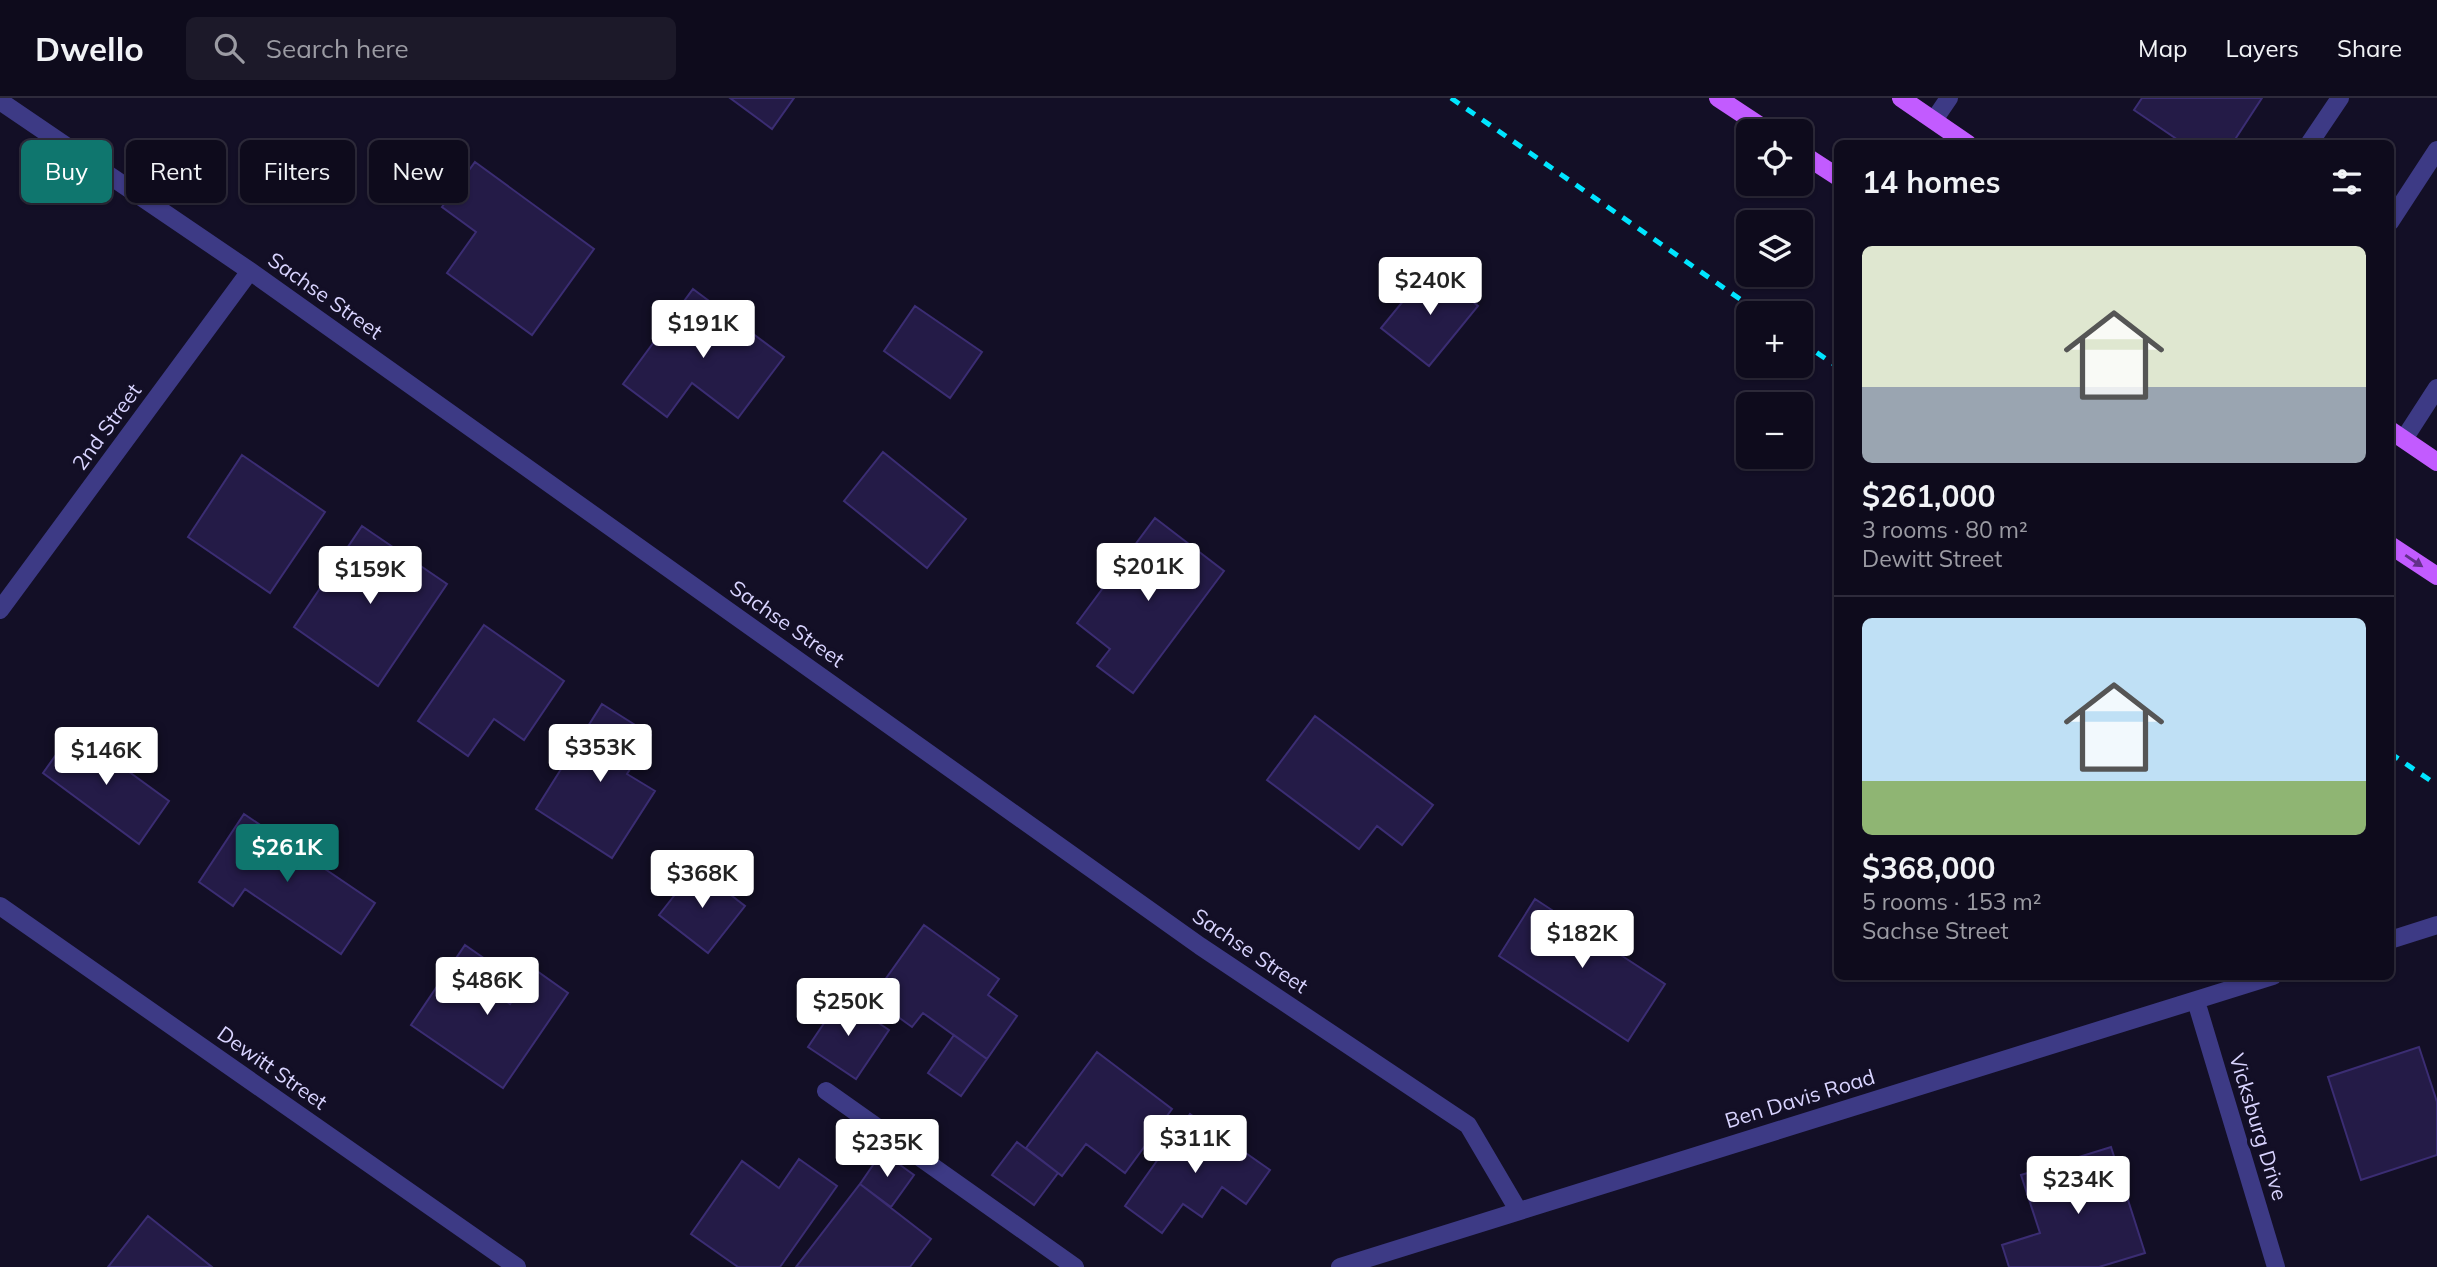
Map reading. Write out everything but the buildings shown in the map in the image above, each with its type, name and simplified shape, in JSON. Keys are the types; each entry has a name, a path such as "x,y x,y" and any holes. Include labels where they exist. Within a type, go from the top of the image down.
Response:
{"main road":[{"path":"1718,98 1750,119"},
{"path":"1901,98 1962,140"},
{"path":"1813,161 1834,174"},
{"path":"2397,435 2437,462"},
{"path":"2394,548 2437,576"}],"street":[{"path":"1934,120 1949,98"},
{"path":"2312,140 2340,98"},
{"name":"Sachse Street","path":"0,101 250,271 1200,946 1468,1125 1518,1210"},
{"path":"2394,216 2437,150"},
{"name":"2nd Street","path":"0,610 250,271"},
{"path":"2397,435 2437,388"},
{"name":"Dewitt Street","path":"0,906 517,1267"},
{"path":"2394,939 2437,925"},
{"name":"Ben Davis Road","path":"1340,1267 2196,1001 2248,980"},
{"name":"Vicksburg Drive","path":"2196,1001 2276,1267"},
{"path":"826,1091 1075,1267"}],"railway":[{"path":"1451,98 1743,301"},
{"path":"1813,350 1834,364"},
{"path":"2394,756 2437,785"}]}
